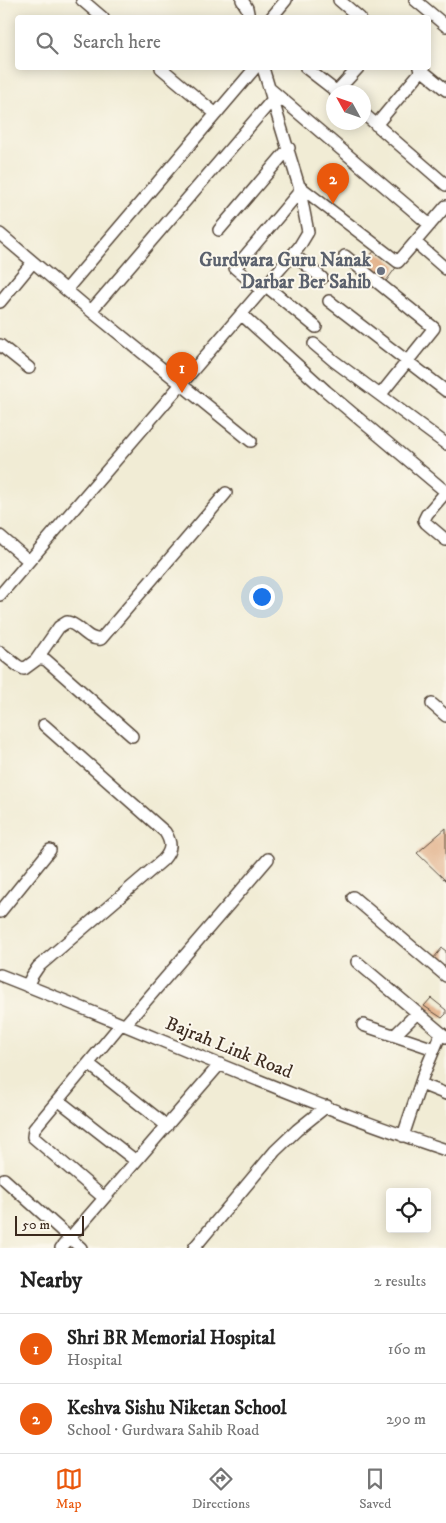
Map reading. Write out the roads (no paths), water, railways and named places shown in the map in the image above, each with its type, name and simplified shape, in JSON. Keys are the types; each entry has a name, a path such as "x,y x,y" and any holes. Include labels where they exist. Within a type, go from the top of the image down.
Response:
{"street":[{"path":"82,0 100,15"},
{"path":"242,0 248,15"},
{"path":"274,15 286,0"},
{"path":"339,0 356,15"},
{"path":"415,0 446,26"},
{"path":"163,70 216,114"},
{"path":"66,290 253,70"},
{"path":"0,595 293,254 308,232 300,189 265,70"},
{"path":"309,70 328,85"},
{"path":"343,85 356,70"},
{"path":"376,125 419,70"},
{"path":"421,70 446,90"},
{"path":"271,94 430,225"},
{"path":"91,311 271,94"},
{"path":"371,120 446,185"},
{"path":"219,230 289,148"},
{"path":"300,189 398,262 446,206"},
{"path":"300,189 235,268 316,328"},
{"path":"1,236 251,441"},
{"path":"415,242 446,269"},
{"path":"293,254 322,278"},
{"path":"345,256 434,328 381,394"},
{"path":"0,302 33,262"},
{"path":"329,301 446,390"},
{"path":"241,314 326,391 446,492 424,520 446,540"},
{"path":"314,344 446,444"},
{"path":"0,345 29,368"},
{"path":"0,652 21,668 28,668 36,660 59,627 67,622 74,624 90,638 101,639 226,493"},
{"path":"0,536 29,561"},
{"path":"36,660 42,658 50,663 132,736"},
{"path":"432,704 446,716"},
{"path":"28,986 38,967 163,860 171,847 170,839 165,832 44,726"},
{"path":"0,912 50,850"},
{"path":"104,1198 33,1137 34,1129 268,859"},
{"path":"353,897 446,976"},
{"path":"358,962 444,1035 434,1049 403,1136"},
{"name":"Bajrah Link Road","path":"1,977 28,986 403,1136 446,1150"},
{"path":"395,1035 417,1013"},
{"path":"363,1025 434,1049"},
{"path":"89,1064 167,1126"},
{"path":"61,1248 220,1064"},
{"path":"421,1084 446,1094"},
{"path":"58,1100 136,1161"},
{"path":"194,1248 275,1152 327,1106"},
{"path":"4,1179 81,1248"}],"place":[{"name":"Keshva Sishu Niketan School","path":"333,204"},
{"name":"Gurdwara Guru Nanak Darbar Ber Sahib","path":"381,271"},
{"name":"Shri BR Memorial Hospital","path":"182,393"}]}
